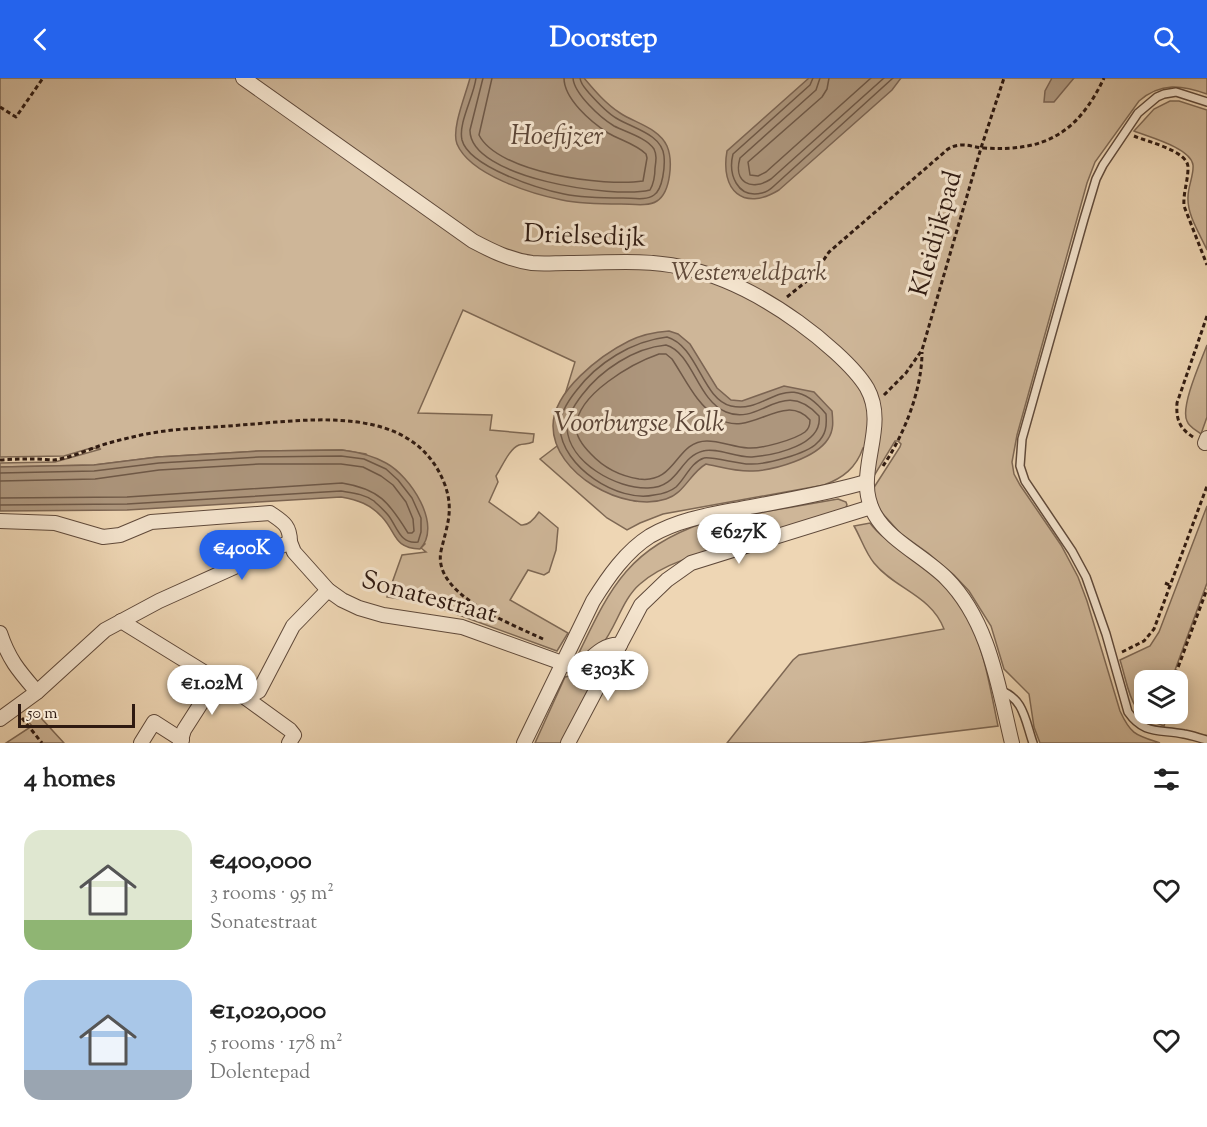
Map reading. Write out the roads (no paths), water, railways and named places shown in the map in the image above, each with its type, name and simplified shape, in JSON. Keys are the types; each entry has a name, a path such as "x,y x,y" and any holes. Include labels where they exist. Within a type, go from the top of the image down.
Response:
{"street":[{"name":"Drielsedijk","path":"243,78 473,241 491,251 533,263 640,263 680,266 747,289 776,306 830,348 866,387 873,404 876,424 866,482 871,507"},
{"path":"524,743 605,581 626,556 649,537 687,519 834,492 866,482"},
{"path":"568,743 641,605 648,596 691,563 871,507 883,527 925,560 959,592 974,614 988,647 1012,743"},
{"name":"Sonatestraat","path":"0,521 55,523 103,537 120,535 151,522 270,513 285,524 290,531 290,542 294,552 328,590 342,600 383,615 462,627 601,679"},
{"path":"0,719 37,692 105,630 159,601 290,542"},
{"path":"246,698 258,691 293,626 328,590"},
{"path":"122,621 246,698 290,730 291,739"},
{"path":"0,633 12,663 37,692"},
{"path":"579,669 605,647 612,644 620,645"},
{"path":"141,743 154,722 181,742 184,730 216,680"}],"lane":[{"path":"1207,102 1176,92 1164,93 1142,108 1103,165 1093,188 1023,439 1020,457 1022,473 1029,488 1072,551 1086,577 1124,703 1134,721 1153,731 1184,734 1207,740"},
{"path":"999,690 1011,694 1019,703 1033,743"}],"water":[{"name":"Hoefijzer","path":"470,78 584,78 615,109 653,130 667,146 670,175 662,197 649,204 640,205 584,203 535,193 488,174 464,155 457,144 457,121"},
{"path":"809,78 901,78 892,90 779,190 755,199 745,198 731,186 727,177 727,151"},
{"path":"1052,78 1074,78 1054,102 1044,102 1045,91"},
{"name":"Voorburgse Kolk","path":"669,331 678,334 690,344 717,388 731,400 742,401 784,386 814,392 832,411 833,422 830,436 822,446 805,457 772,468 741,471 706,464 683,488 666,499 649,502 631,500 612,495 594,486 565,460 556,443 553,426 555,413 561,400 570,387 605,355 643,335"},
{"path":"342,450 365,454 381,460 405,479 421,502 426,515 428,527 426,539 420,549 400,543 387,523 373,509 358,501 341,497 127,510 0,511 0,467 94,465 158,457 259,451"}],"park label":[{"name":"Westerveldpark","path":"749,273"}]}
